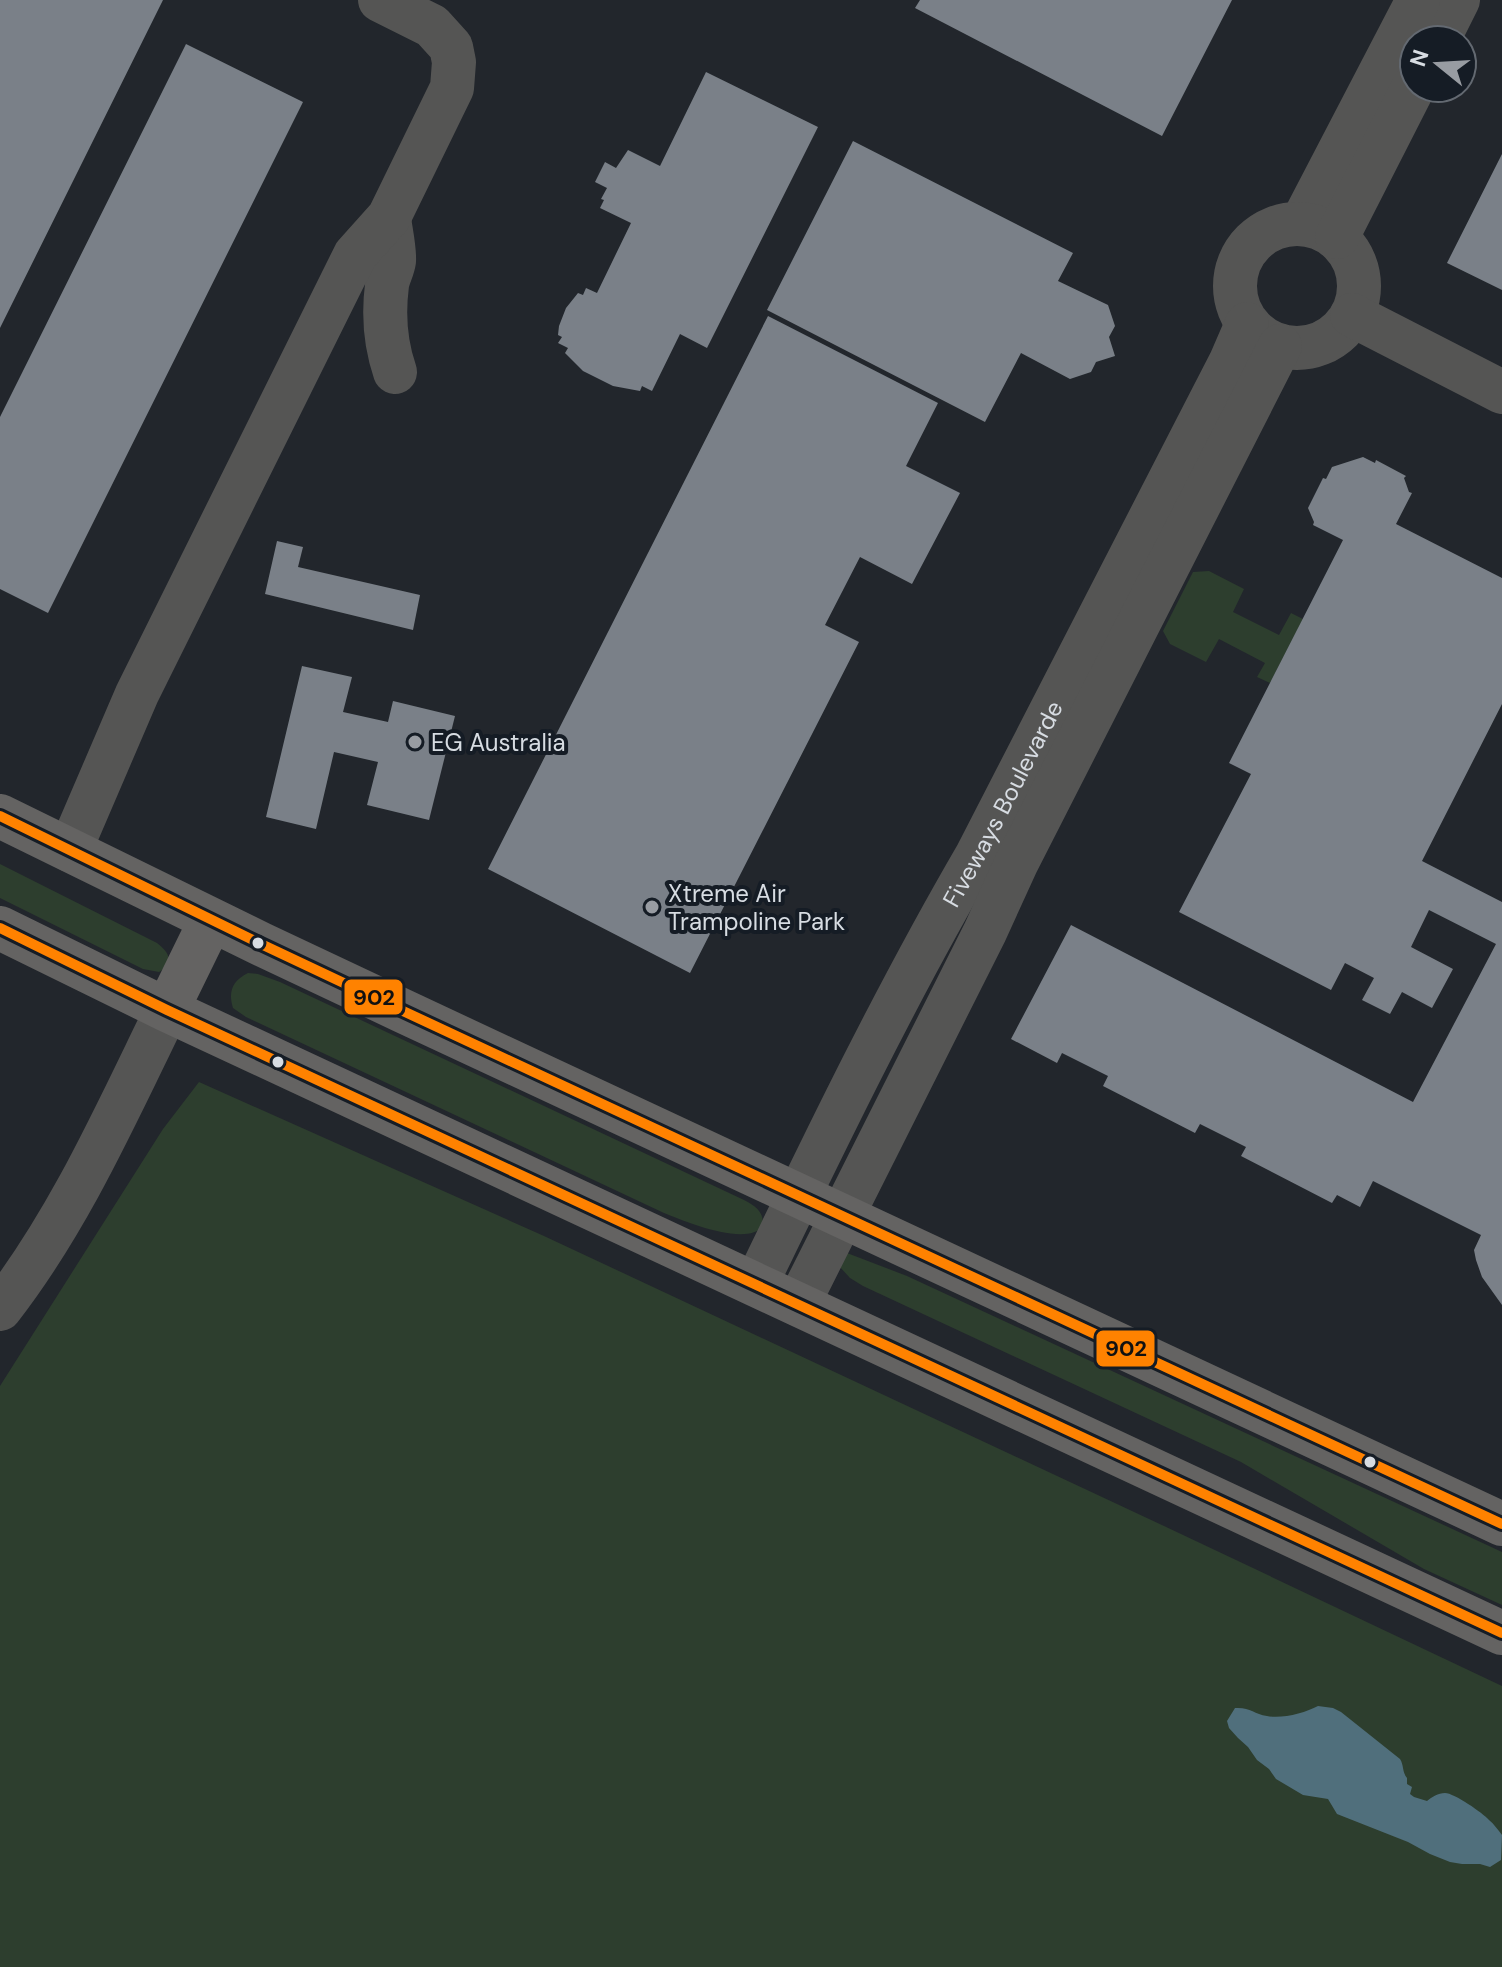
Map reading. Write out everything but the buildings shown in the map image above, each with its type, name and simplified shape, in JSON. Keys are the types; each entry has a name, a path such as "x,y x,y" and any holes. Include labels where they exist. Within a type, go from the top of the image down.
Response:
{"highway":[{"path":"0,816 211,920 1502,1524"},
{"path":"167,1010 211,920"},
{"path":"0,928 167,1010 1502,1633"}],"street":[{"path":"70,850 137,694 355,255 389,217 452,88 454,62 451,47 432,26 380,0"},
{"path":"1320,230 1418,0"},
{"path":"1446,24 1458,0"},
{"path":"1320,230 1402,104"},
{"path":"389,217 394,261 387,284 385,336 395,372"},
{"path":"1285,224 1320,230 1351,254 1358,274 1359,295 1352,315 1339,332 1322,344 1301,348 1264,335 1238,308 1234,290 1236,272 1242,256 1253,241 1268,230 1285,224"},
{"path":"1352,315 1502,392"},
{"name":"Fiveways Boulevarde","path":"798,1304 985,932 1231,361 1264,335"},
{"name":"Fiveways Boulevarde","path":"756,1284 931,933 1104,650"},
{"path":"0,1309 72,1196 114,1120 167,1010"}],"green space":[{"path":"1209,571 1244,589 1233,612 1279,635 1291,613 1303,619 1270,683 1257,677 1265,663 1219,639 1206,662 1170,644 1163,631 1193,572"},
{"path":"0,864 157,943 167,953 167,965 159,972 143,969 0,898"},
{"path":"248,973 280,982 744,1200 760,1213 763,1226 755,1232 730,1233 701,1227 664,1213 246,1017 233,1008 231,997 235,983"},
{"path":"199,1082 544,1236 1502,1686 1502,1967 0,1967 0,1386 163,1129"},
{"path":"847,1253 907,1276 1502,1552 1502,1605 1424,1569 1241,1462 863,1286 839,1266"}],"water":[{"path":"1318,1706 1341,1712 1400,1759 1407,1784 1412,1787 1410,1794 1414,1797 1427,1801 1440,1794 1449,1794 1486,1817 1502,1835 1501,1860 1490,1867 1450,1862 1337,1814 1328,1799 1303,1795 1276,1779 1229,1728 1227,1721 1235,1708 1279,1717"}],"transit line":[{"name":"902","path":"0,816 403,1011 1502,1524"},
{"name":"902","path":"0,928 167,1010 1502,1633"}],"place":[{"name":"EG Australia","path":"415,742"},
{"name":"Xtreme Air Trampoline Park","path":"652,907"}]}
